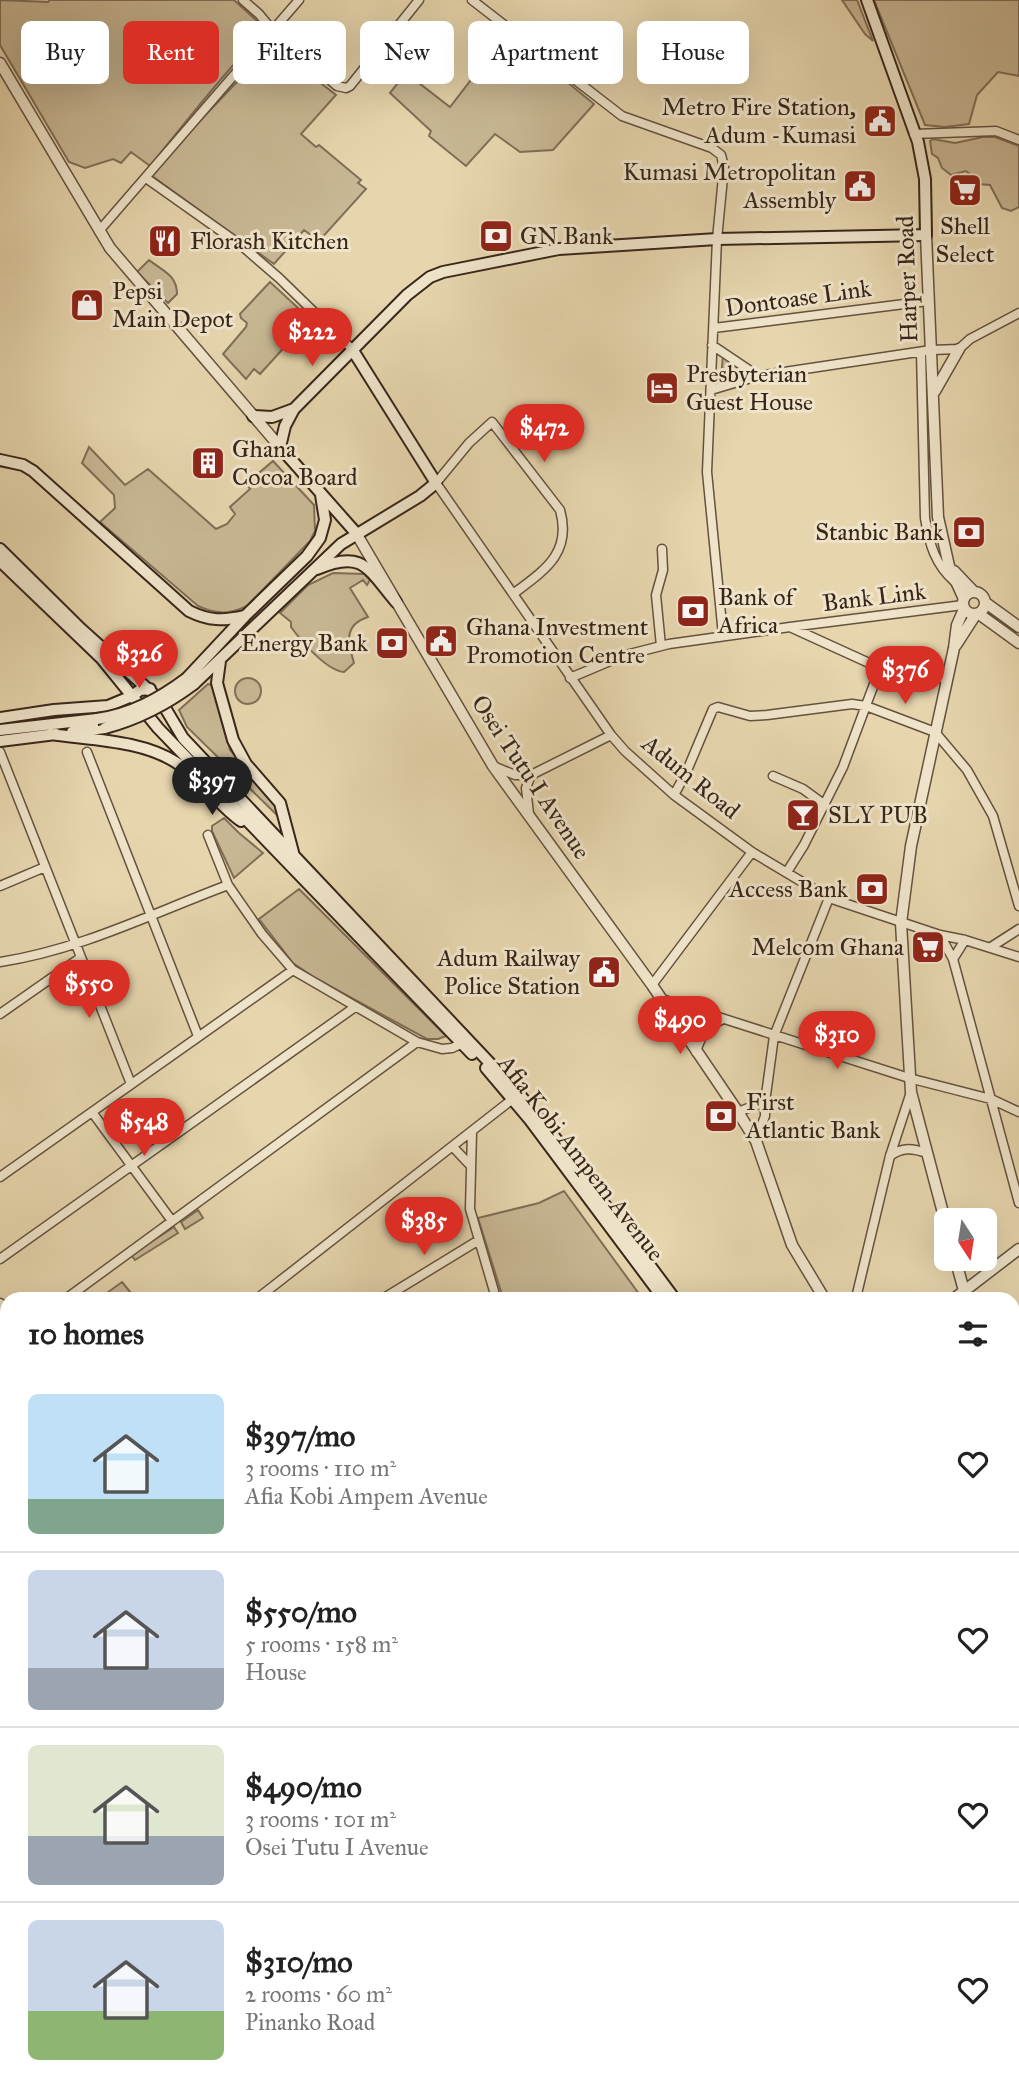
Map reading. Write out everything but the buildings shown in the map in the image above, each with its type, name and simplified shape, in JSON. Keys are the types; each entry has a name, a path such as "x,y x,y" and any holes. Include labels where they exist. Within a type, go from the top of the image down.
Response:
{"main road":[{"name":"Harper Road","path":"867,0 914,134 925,179 926,235"},
{"path":"280,447 285,426 294,409 417,286 443,272 559,248 717,239 926,235"},
{"name":"Adum Road","path":"352,349 436,483"},
{"path":"253,416 272,417 294,409"},
{"name":"Osei Tutu I Avenue","path":"280,447 356,533"},
{"path":"0,460 23,465 33,471 189,611 210,620 222,621 244,616"},
{"path":"51,734 105,728 149,714 170,702 220,661 308,573 356,533 436,483"},
{"path":"0,741 13,733 133,711 176,686 198,668 244,616 307,556 320,538 325,520 321,493"},
{"name":"Afia Kobi Ampem Avenue","path":"0,549 81,629 150,689 161,701 183,738 550,1131 670,1292"},
{"name":"Afia Kobi Ampem Avenue","path":"0,561 102,659 158,728 465,1042"},
{"path":"308,573 335,561 356,561 365,565 396,602"},
{"path":"220,661 216,675 233,740 246,764 280,803 294,856"},
{"path":"0,718 108,706 140,690 150,689"},
{"path":"0,730 51,734 142,748 178,763 237,818 269,841"},
{"name":"Afia Kobi Ampem Avenue","path":"516,1096 659,1292"}],"street":[{"path":"243,0 265,21"},
{"path":"281,21 299,0"},
{"path":"335,84 346,89 350,86 419,0"},
{"path":"472,0 622,116 712,148 721,155 724,167 717,239 707,487 723,635"},
{"name":"Osei Tutu I Avenue","path":"0,63 123,267 280,447"},
{"path":"99,231 233,77"},
{"path":"914,134 996,131 1019,140"},
{"path":"146,178 242,246 352,349"},
{"name":"Harper Road","path":"926,235 926,351 933,396 938,517 949,566 963,604"},
{"name":"Dontoase Link","path":"714,328 928,301"},
{"path":"933,396 959,349 970,339 1019,313"},
{"path":"1008,320 1019,321"},
{"path":"712,345 758,376"},
{"path":"711,390 758,376 926,351 959,349"},
{"path":"926,351 925,518 938,563 957,584"},
{"path":"436,483 469,443 492,422 560,510 564,532 562,547 540,572 513,594"},
{"name":"Adum Road","path":"436,483 611,735 674,795 752,852 829,898 901,923 1019,957"},
{"name":"Osei Tutu I Avenue","path":"356,533 493,765 652,985 756,1141 792,1245 820,1292"},
{"path":"661,646 656,595 663,570 662,550"},
{"path":"949,566 974,592 983,596 986,603 1019,627"},
{"path":"942,1208 909,1078 901,923 911,846 957,625 963,604 974,592"},
{"path":"954,648 986,603"},
{"path":"963,604 972,614 978,614 1019,643"},
{"name":"Bank Link","path":"570,678 622,656 661,646 723,635 963,604"},
{"path":"790,627 880,668 947,679"},
{"path":"788,872 843,767 880,668"},
{"path":"674,795 713,709 718,707 750,716 852,704 866,706 935,732 967,771 993,816 1019,906"},
{"path":"493,765 515,775 531,775 611,735"},
{"path":"0,752 131,1084"},
{"path":"87,752 198,1036"},
{"path":"528,814 526,788 531,775"},
{"path":"773,776 803,789 825,805"},
{"path":"208,835 228,884 262,934 293,970 418,1042 442,1049 465,1042"},
{"path":"652,985 752,852"},
{"path":"0,886 45,867"},
{"path":"0,962 40,956 75,945 228,884"},
{"path":"756,1141 765,1116 765,1097 774,1036 829,898"},
{"path":"991,947 1019,929"},
{"path":"940,935 953,959 1019,1203"},
{"path":"953,959 965,940"},
{"path":"0,1014 80,958"},
{"path":"0,1177 293,970"},
{"path":"660,999 909,1078 990,1099 1019,1112"},
{"path":"0,1259 355,1007"},
{"path":"696,1052 703,1033 723,1019"},
{"path":"75,1292 418,1042"},
{"path":"857,1292 890,1156 911,1092"},
{"path":"265,1292 516,1096"},
{"path":"738,1112 758,1104 765,1097"},
{"path":"92,1112 172,1221"},
{"path":"472,1132 469,1200 494,1292"},
{"path":"453,1147 470,1165"},
{"path":"890,1156 899,1150 907,1149 927,1153"},
{"path":"394,1292 479,1240"},
{"path":"969,1292 1019,1249"},
{"path":"959,1271 964,1292"}],"shaded area":[{"path":"0,0 234,0 257,21 233,21 233,66 219,82 219,21 123,21 123,84 217,84 150,166 131,152 121,163 113,159 85,168 69,162 23,84 109,84 109,21 21,21 21,81 0,45"},
{"path":"842,0 857,0 873,41 865,34"},
{"path":"874,0 1019,0 1019,76 998,72 977,95 969,124 945,127 925,125"},
{"path":"235,84 322,84 336,95 301,134 316,147 319,145 361,180 358,183 366,189 319,241 304,230 274,264 152,176"},
{"path":"397,84 420,84 450,107 468,84 569,84 594,104 553,150 520,152 495,134 466,166 429,136 431,131 390,93"},
{"path":"995,137 1019,146 1019,207 1011,211 1002,208 990,185 977,184 966,171 951,175 932,154 930,141 933,139 955,143"},
{"path":"149,260 175,282 177,294 168,303 137,272"},
{"path":"270,282 310,319 260,374 254,369 246,379 223,354 246,327 247,323 240,314"},
{"path":"723,356 749,373 721,378"},
{"path":"89,447 125,485 148,469 216,529 227,524 235,514 230,507 250,489 246,484 273,461 314,505 315,531 310,541 247,606 228,612 205,609 198,606 100,522 115,508 114,495 82,463"},
{"path":"333,573 364,574 370,580 367,585 363,580 350,588 368,617 360,620 351,630 349,642 354,663 344,672 330,667 315,654 291,627 291,622 280,613 308,585"},
{"path":"248,678 257,682 261,691 257,700 248,704 239,700 235,691 239,682"},
{"path":"208,684 212,685 230,750 273,798 279,817 187,727 179,710"},
{"path":"224,818 263,853 234,878 212,831 212,826"},
{"path":"299,889 446,1036 427,1039 315,978 293,963 259,919"},
{"path":"564,1191 638,1292 501,1292 478,1218 539,1203"},
{"path":"198,1210 203,1218 185,1229 181,1222"},
{"path":"174,1227 178,1233 135,1260 131,1255"},
{"path":"122,1282 130,1292 108,1292"}],"place":[{"name":"Metro Fire Station, Adum -Kumasi","path":"880,121"},
{"name":"Kumasi Metropolitan Assembly","path":"860,186"},
{"name":"Shell Select","path":"965,190"},
{"name":"GN Bank","path":"496,236"},
{"name":"Florash Kitchen","path":"165,241"},
{"name":"Pepsi Main Depot","path":"87,305"},
{"name":"Presbyterian Guest House","path":"662,388"},
{"name":"Ghana Cocoa Board","path":"208,463"},
{"name":"Stanbic Bank","path":"969,532"},
{"name":"Bank of Africa","path":"693,611"},
{"name":"Ghana Investment Promotion Centre","path":"441,641"},
{"name":"Energy Bank","path":"392,643"},
{"name":"SLY PUB","path":"803,815"},
{"name":"Access Bank","path":"872,889"},
{"name":"Melcom Ghana","path":"928,947"},
{"name":"Adum Railway Police Station","path":"604,972"},
{"name":"First Atlantic Bank","path":"721,1116"}]}
